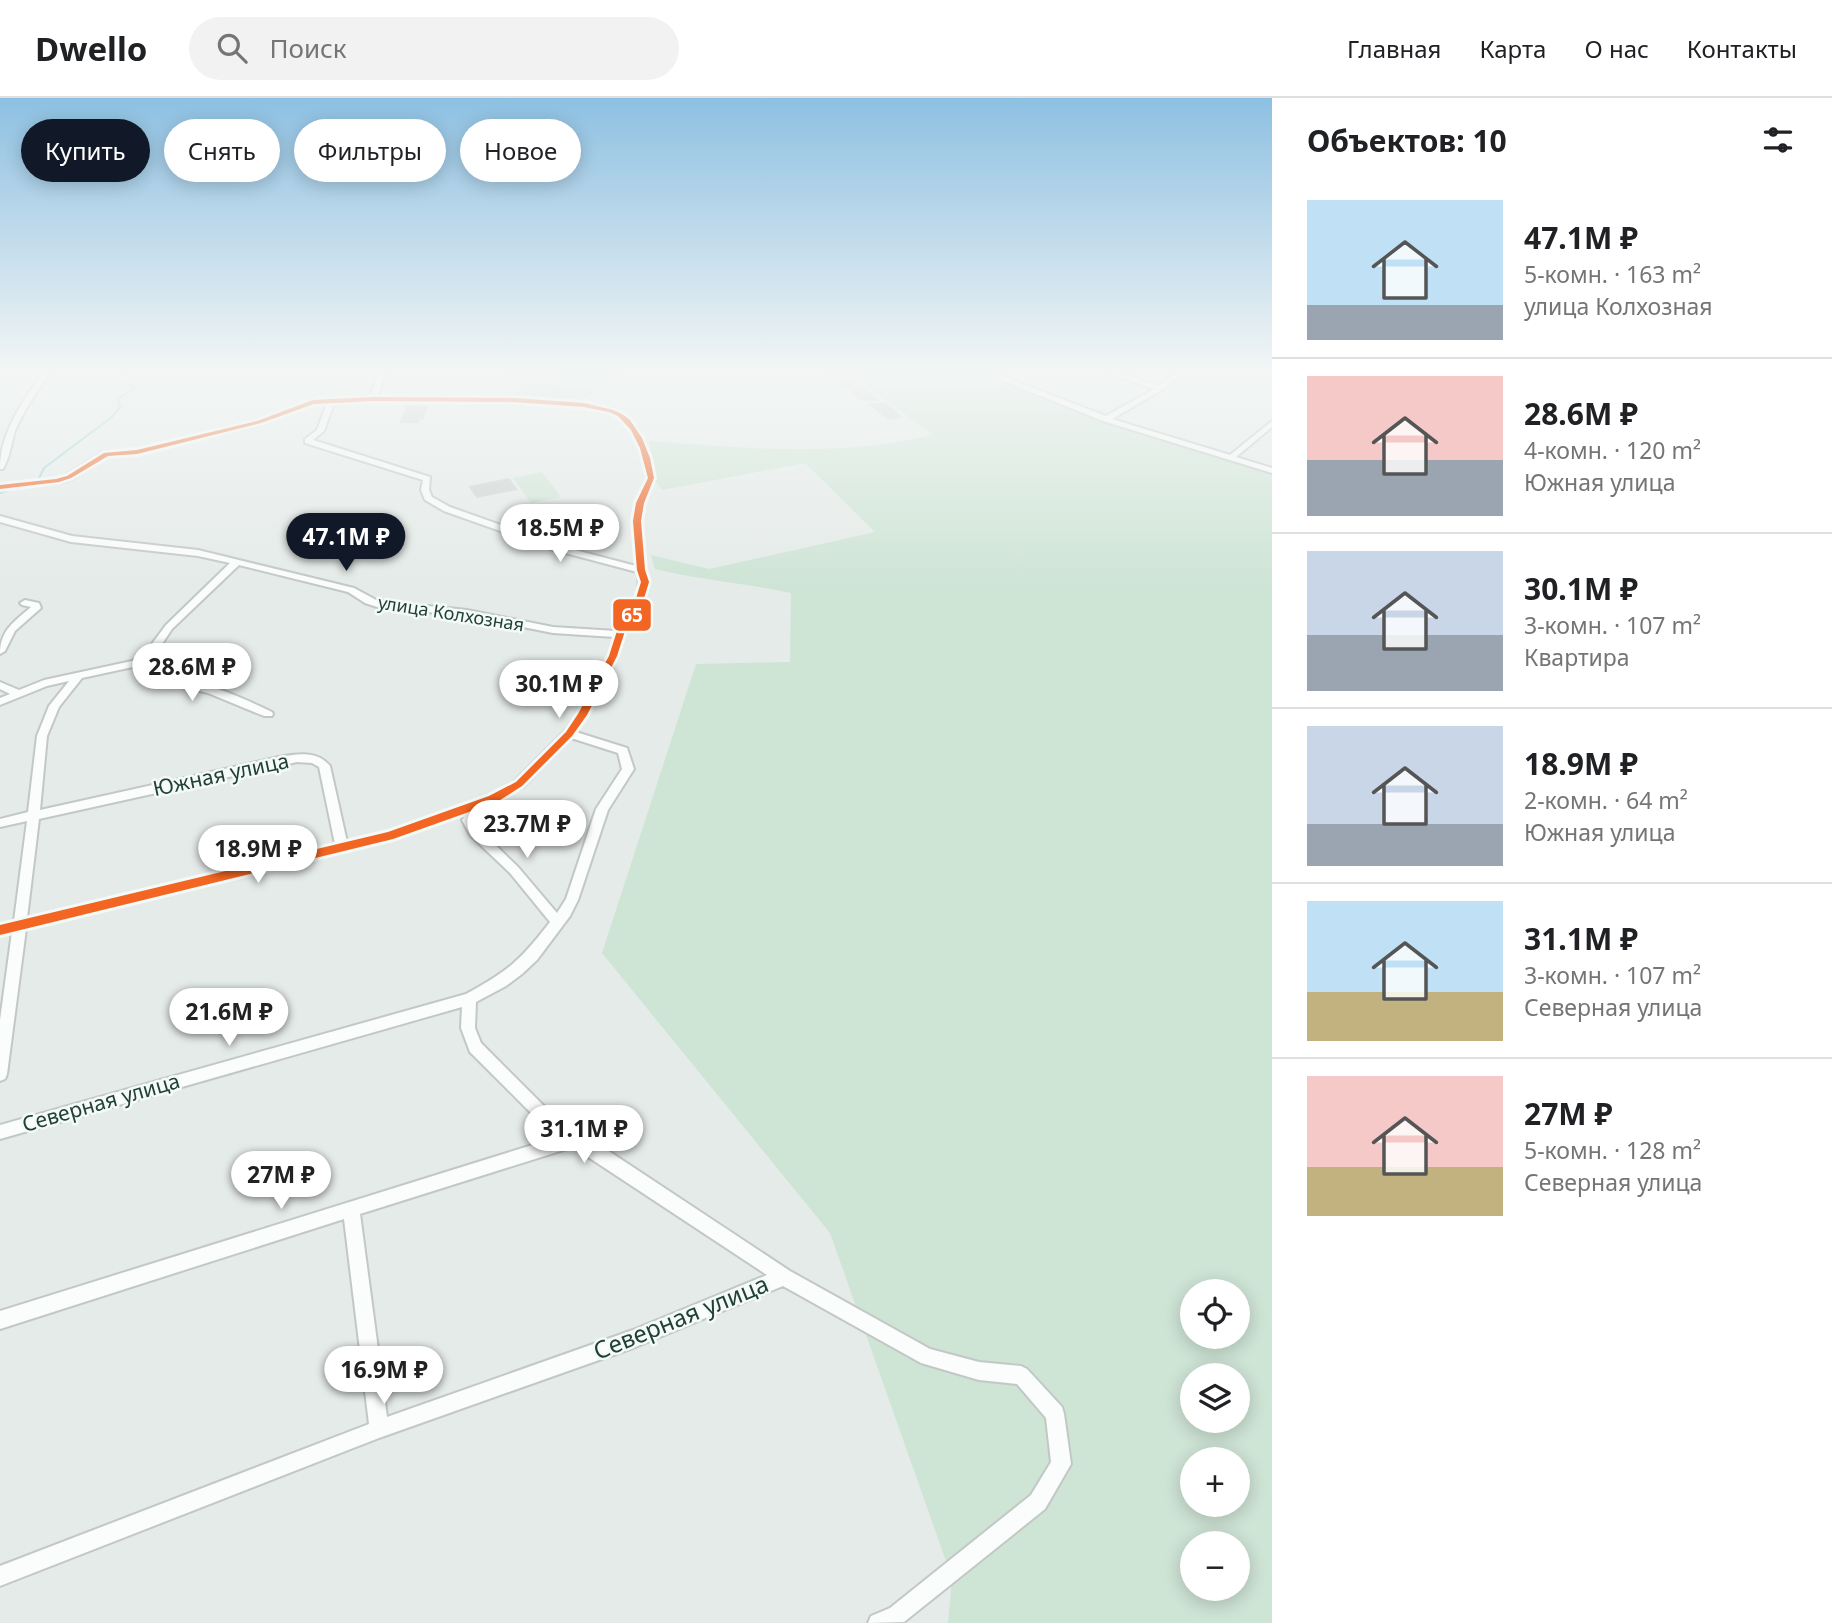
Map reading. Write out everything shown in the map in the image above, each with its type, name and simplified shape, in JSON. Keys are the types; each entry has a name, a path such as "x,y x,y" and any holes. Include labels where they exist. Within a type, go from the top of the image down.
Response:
{"street":[{"path":"0,467 10,443"},
{"path":"0,487 57,481 69,477 106,454 132,453 173,443"},
{"path":"315,443 427,479 425,493 429,500 462,516 557,548 641,570"},
{"path":"0,930 389,836 489,801 519,784 569,734 588,707 615,649 619,634 640,600 645,582 641,570 637,521 639,503 650,485 651,475 641,443"},
{"path":"1183,443 1272,471"},
{"path":"1231,458 1248,443"},
{"name":"улица Колхозная","path":"0,519 71,539 198,553 351,590 377,604 445,610 553,630 619,634"},
{"path":"0,702 17,693 135,663 150,653 169,627 236,562"},
{"path":"0,651 11,630 36,608 36,604 25,603"},
{"path":"135,663 160,679 214,692 268,714"},
{"path":"0,1074 45,726 54,706 78,676"},
{"path":"0,685 17,693"},
{"path":"469,999 501,982 532,956 572,900 601,809 628,769 623,751 569,734"},
{"name":"Южная улица","path":"0,823 279,761 308,758 317,760 324,766 342,848"},
{"path":"489,801 468,820 474,832 514,870 556,922"},
{"name":"Северная улица","path":"0,1132 469,999 468,1028 475,1047 552,1124 784,1277"},
{"path":"0,1320 573,1139"},
{"path":"351,1208 379,1429"},
{"path":"784,1277 927,1357 979,1371 1021,1375 1055,1414 1061,1464 1038,1502 897,1615 878,1623"},
{"name":"Северная улица","path":"0,1576 379,1429 634,1339 784,1277"}],"green space":[{"path":"650,443 827,449 890,443 1181,443 1272,473 1272,1623 948,1623 952,1578 830,1233 602,953 696,664 790,662 791,593 655,569 651,555 709,569 875,532 805,463 662,490 651,476"},
{"path":"542,472 561,497 531,503 513,478"}],"building":[{"path":"509,479 516,489 477,497 470,487"}],"waterway":[{"path":"37,482 44,468 77,443"},
{"path":"0,493 20,486"}],"transit line":[{"name":"65","path":"0,487 57,481 69,477 106,454 137,452 173,443"},
{"name":"65","path":"0,930 389,836 493,799 519,784 569,734 582,715 613,656 621,631 637,608 645,582 641,570 637,521 640,503 651,478 641,443"}]}
